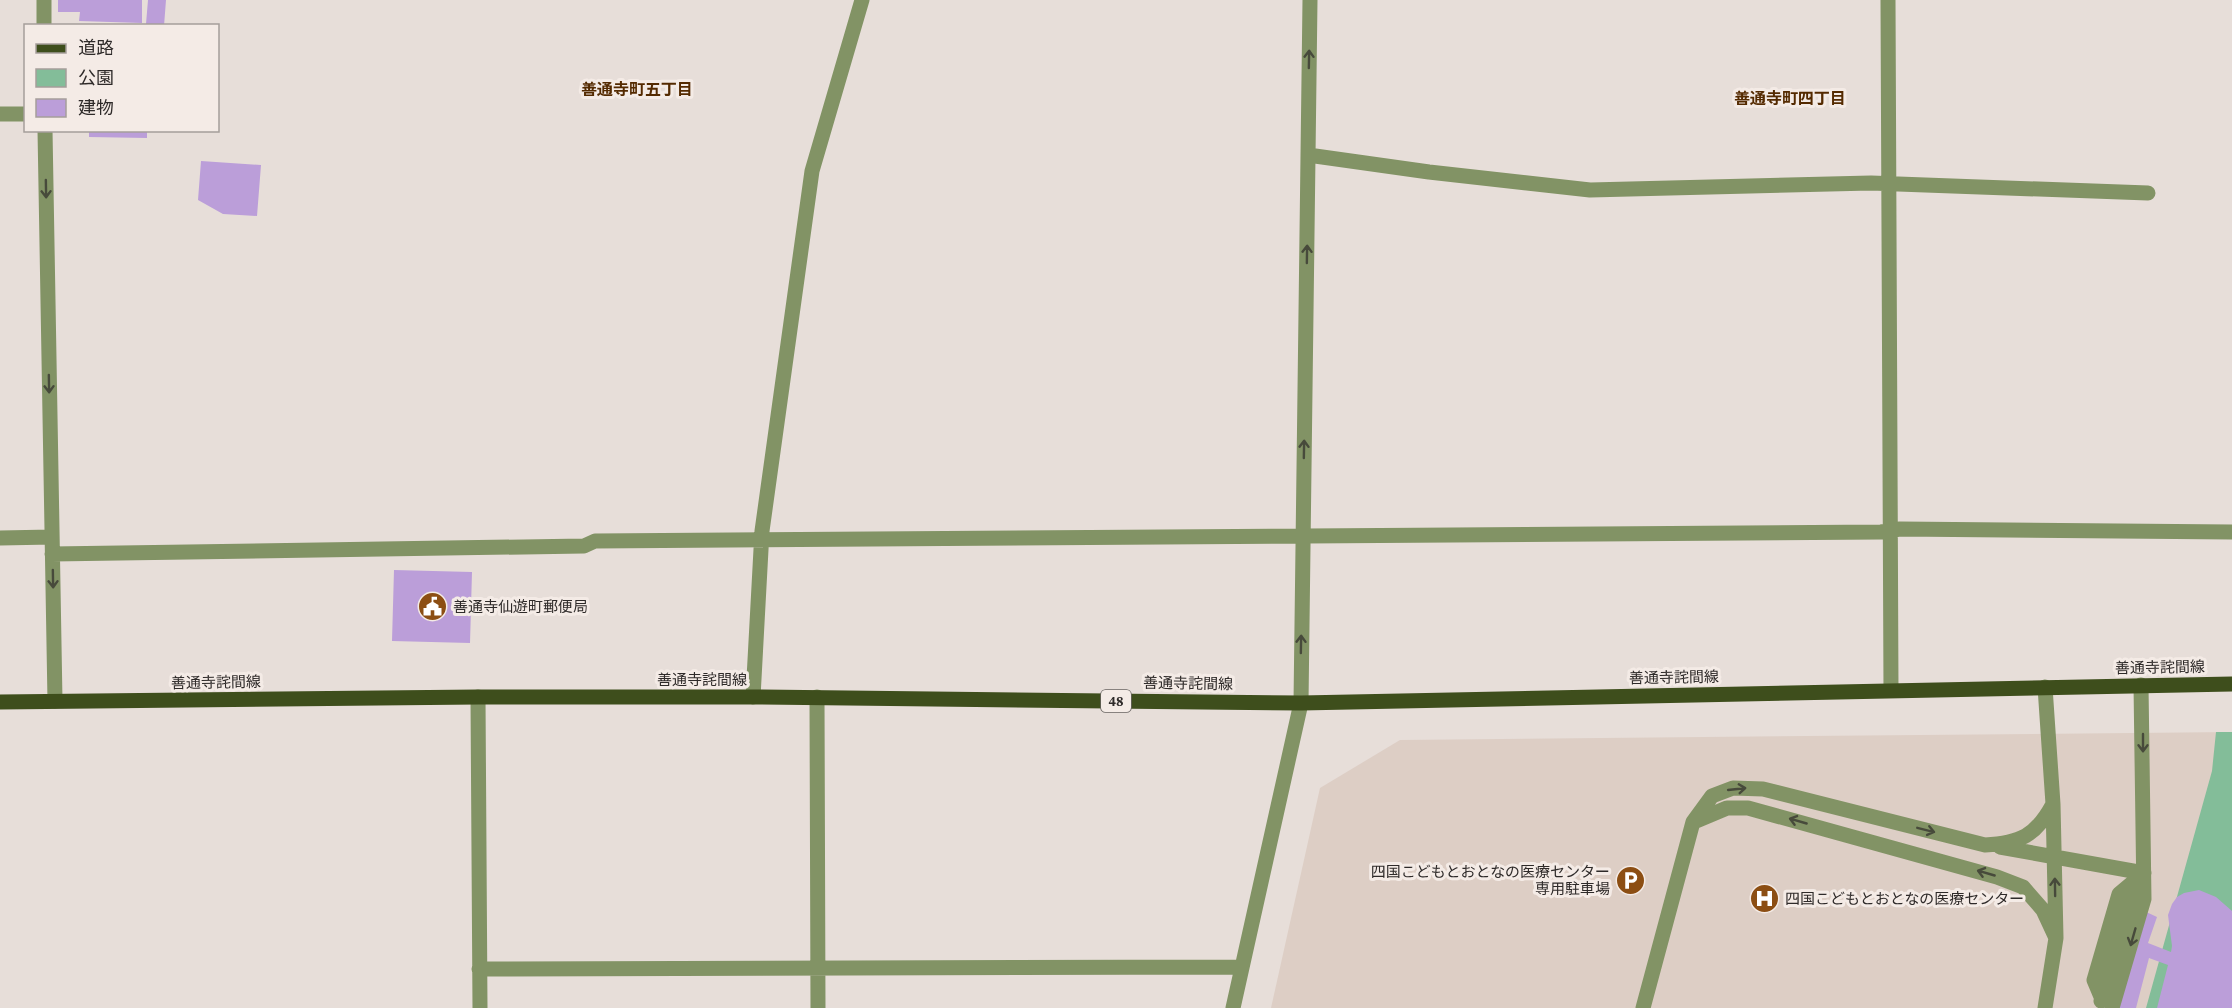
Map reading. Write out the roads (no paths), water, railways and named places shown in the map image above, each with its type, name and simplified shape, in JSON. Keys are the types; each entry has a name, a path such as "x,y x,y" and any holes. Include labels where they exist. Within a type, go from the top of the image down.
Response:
{"main road":[{"name":"善通寺詫間線","path":"0,702 478,697 817,697 1301,703 2232,684"}],"street":[{"path":"44,0 44,24"},
{"path":"753,697 762,540 812,171 862,0"},
{"path":"1233,1008 1301,703 1310,0"},
{"path":"1888,0 1891,690"},
{"path":"0,114 24,114"},
{"path":"45,132 55,701"},
{"path":"1308,155 1428,172 1590,190 1889,183 2148,193"},
{"path":"52,554 584,546 595,541 1239,537 1890,531 1900,529 2232,532"},
{"path":"0,538 52,537"},
{"path":"2104,1005 2144,899 2142,685"},
{"path":"2045,687 2054,804 2056,938 2047,1005"},
{"path":"478,697 480,1008"},
{"path":"817,697 818,1008"},
{"path":"1643,1008 1694,822 1712,796 1734,788 1763,789 1985,845 2144,873"},
{"path":"1985,845 2011,843 2032,832 2044,821 2054,804"},
{"path":"1694,822 1727,808 1748,808 1997,876 2023,887 2043,910 2056,938"},
{"path":"2104,1005 2094,980 2119,894 2144,873"},
{"path":"479,969 1242,967"}],"place":[{"name":"善通寺仙遊町郵便局","path":"432,606"},
{"name":"四国こどもとおとなの医療センター 専用駐車場","path":"1631,880"},
{"name":"四国こどもとおとなの医療センター","path":"1764,898"}],"district":[{"name":"善通寺町五丁目","path":"637,89"},
{"name":"善通寺町四丁目","path":"1790,98"}]}
